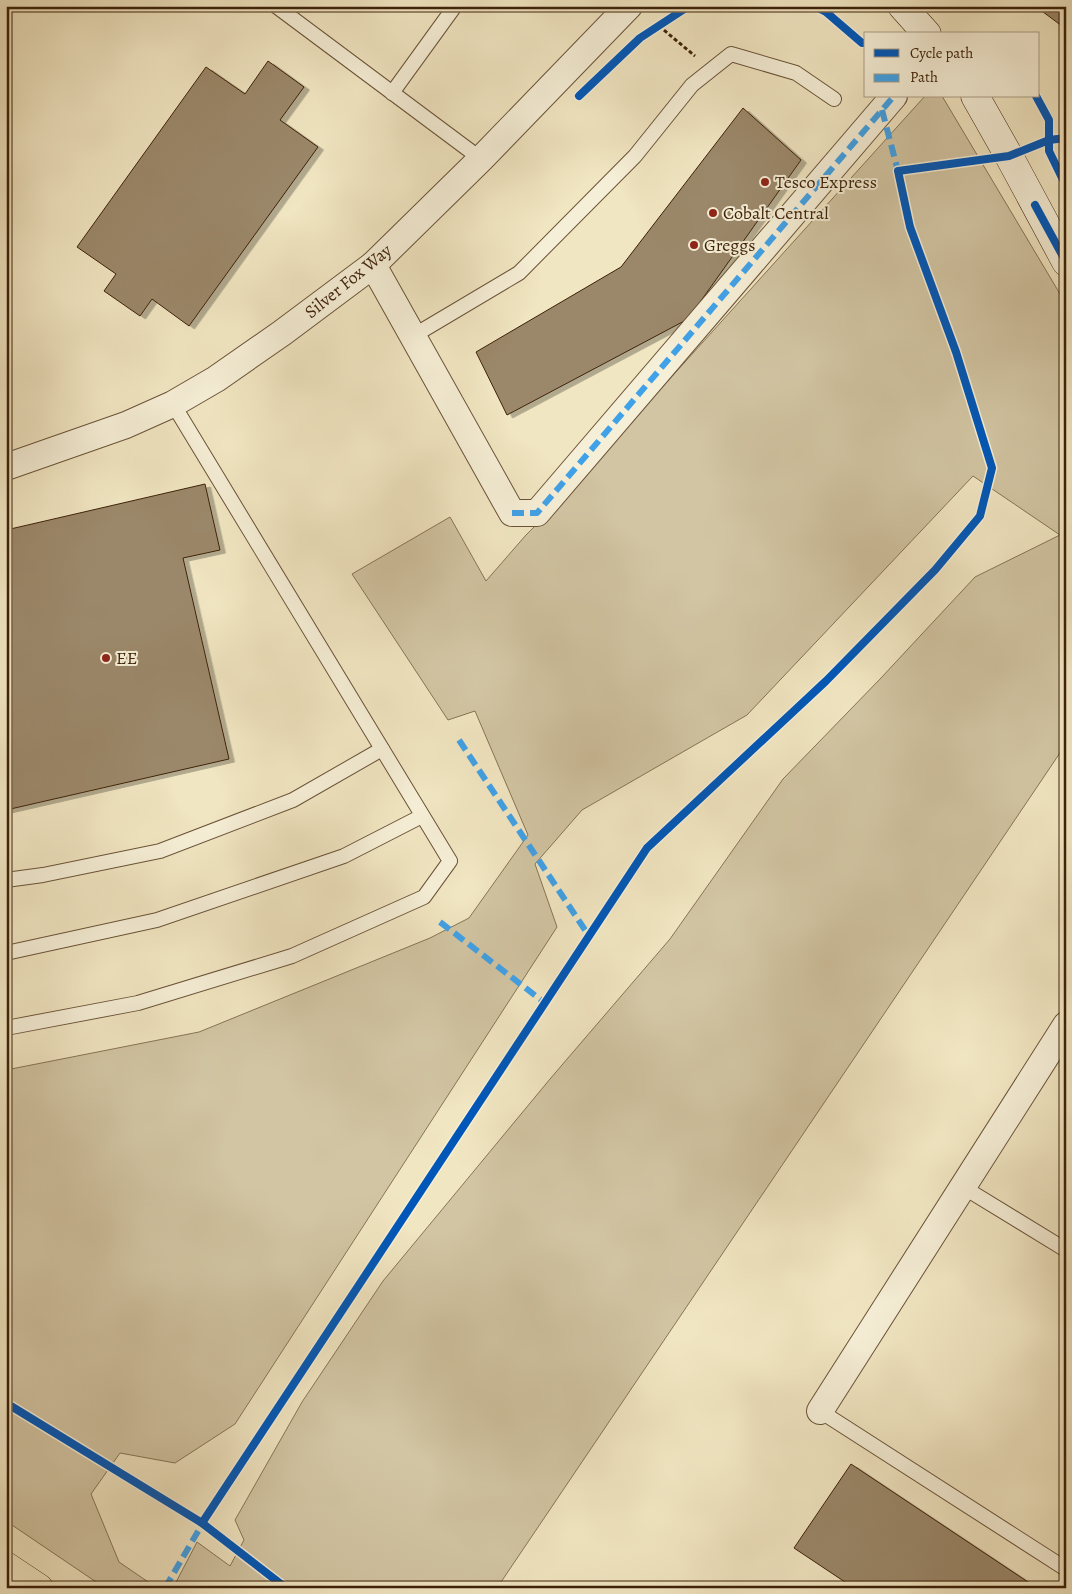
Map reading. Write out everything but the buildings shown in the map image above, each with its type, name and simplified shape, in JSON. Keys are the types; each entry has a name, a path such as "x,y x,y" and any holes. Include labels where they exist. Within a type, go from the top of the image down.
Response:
{"highway":[{"path":"6,1566 39,1588"}],"street":[{"name":"Silver Fox Way","path":"6,467 126,425 173,404 216,379 282,334 373,265 481,158 629,6"},
{"path":"902,6 924,32"},
{"path":"373,265 512,513 537,513 892,98"},
{"path":"976,98 1066,262"},
{"path":"820,1412 1066,1025"}],"lane":[{"path":"276,6 481,158"},
{"path":"392,92 455,6"},
{"path":"414,336 519,273 634,156 692,85 731,54 796,73 834,99"},
{"path":"6,1028 138,1003 283,959 424,898 450,861 173,404"},
{"path":"6,880 42,875 160,851 293,800 382,750"},
{"path":"6,953 157,920 344,856 422,816"},
{"path":"963,1187 1066,1250"},
{"path":"820,1412 1066,1569"}],"path":[{"path":"667,21 656,28 711,70"}],"shaded area":[{"path":"923,98 943,98 1066,304 1066,744 497,1588 173,1588 197,1542 230,1566 244,1540 235,1520 302,1402 383,1281 550,1079 670,939 783,779 975,577 1060,535 973,476 747,715 582,810 535,864 557,927 235,1424 175,1463 120,1453 91,1494 119,1562 157,1588 105,1588 6,1521 6,1070 199,1032 430,938 469,918 528,835 475,711 448,720 352,574 450,517 486,581 526,535 555,506"}],"marked path":[{"path":"512,513 537,513 892,98"},
{"path":"882,110 898,171"},
{"path":"459,740 589,936"},
{"path":"440,922 545,1003"},
{"path":"165,1588 204,1521"}],"cycle path":[{"path":"579,96 640,38 689,6"},
{"path":"814,6 826,12 864,43"},
{"path":"1037,98 1049,120 1049,151 1066,186"},
{"path":"202,1523 647,848 826,681 935,570 980,516 992,468 956,352 910,227 898,171 1009,156 1049,140 1066,138"},
{"path":"1035,205 1066,262"},
{"path":"6,1403 202,1523 286,1588"}],"place":[{"name":"Tesco Express","path":"765,182"},
{"name":"Cobalt Central","path":"713,213"},
{"name":"Greggs","path":"694,245"},
{"name":"EE","path":"106,658"}]}
